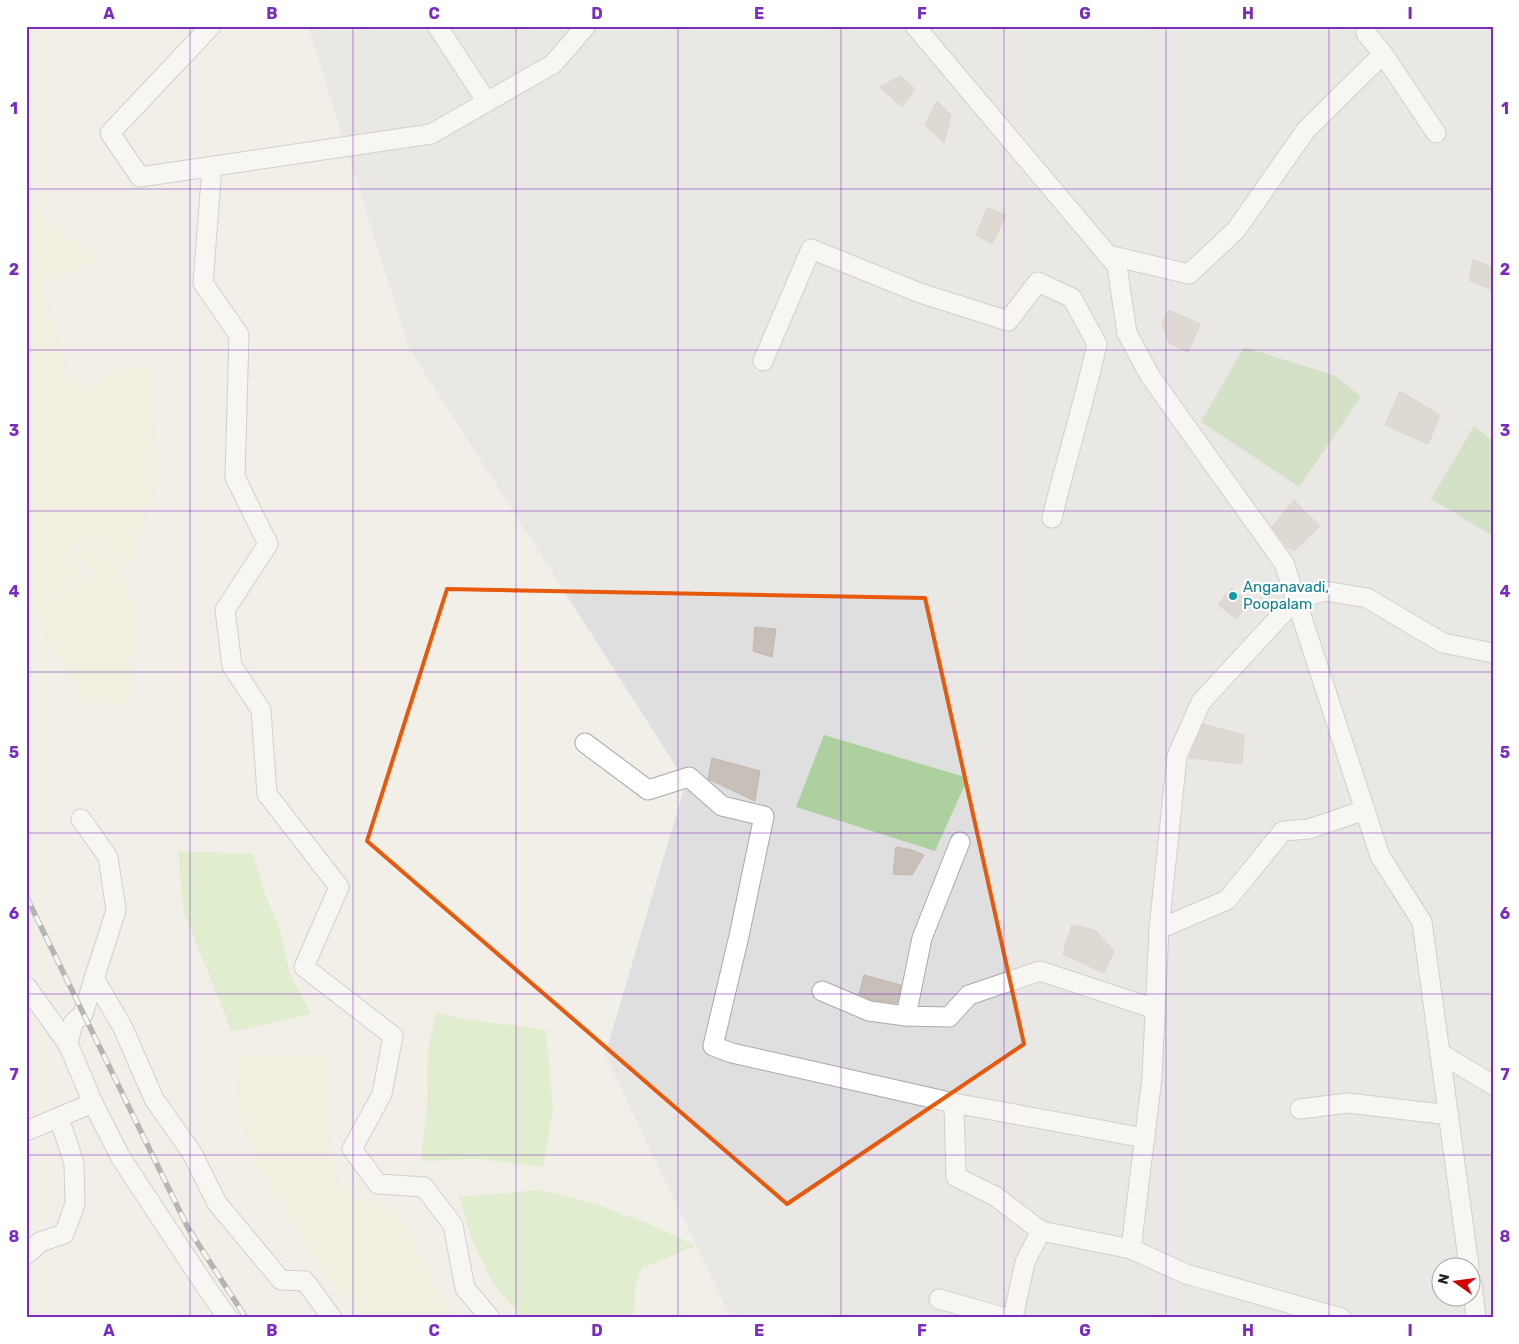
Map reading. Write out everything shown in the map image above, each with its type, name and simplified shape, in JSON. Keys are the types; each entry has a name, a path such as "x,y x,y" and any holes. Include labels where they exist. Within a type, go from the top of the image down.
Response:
{"street":[{"path":"211,26 110,133 140,177 431,134 553,64 586,26"},
{"path":"437,26 487,102"},
{"path":"915,26 1118,266 1127,333 1150,376 1284,563 1380,856 1422,922 1468,1256"},
{"path":"1366,26 1366,34 1383,54 1436,133"},
{"path":"1108,255 1189,274 1236,230 1306,130 1383,54"},
{"path":"212,167 204,284 239,334 235,477 268,544 225,610 232,666 261,710 266,794 339,887 304,966 393,1036 382,1094 352,1149 378,1184 424,1186 453,1225 466,1288 490,1318"},
{"path":"763,361 811,249 920,293 1008,321 1038,282 1072,298 1097,344 1087,392 1067,456 1052,518"},
{"path":"1131,1249 1152,1076 1159,929 1177,756 1201,702 1296,599 1325,591 1367,598 1443,643 1493,653"},
{"path":"585,743 648,790 689,777 722,806 764,816 739,936 713,1046 732,1054 954,1103 1145,1138"},
{"path":"1159,929 1227,900 1283,831 1309,829 1365,810"},
{"path":"68,1044 73,1023 83,1014 116,910 108,857 81,820"},
{"path":"906,1016 922,938 960,842"},
{"path":"822,991 869,1011 906,1016 949,1017 969,995 1040,971 1155,1009"},
{"path":"94,978 123,1028 154,1099 192,1153 217,1203 282,1280 305,1281 332,1318"},
{"path":"26,986 68,1044 93,1103 121,1158 228,1318"},
{"path":"1440,1053 1493,1085"},
{"path":"26,1131 93,1103"},
{"path":"954,1103 956,1177 995,1196 1040,1231 1131,1249 1186,1274 1341,1318"},
{"path":"1300,1109 1348,1103 1449,1116"},
{"path":"26,1255 40,1242 64,1234 75,1204 74,1163 59,1118"},
{"path":"1013,1318 1025,1262 1040,1231"},
{"path":"939,1299 1006,1318"}],"highlighted area":[{"path":"447,589 925,598 1024,1044 787,1204 367,841"}],"shaded area":[{"path":"308,26 1493,26 1493,1318 731,1318 605,1055 686,782 409,348"}],"green space":[{"path":"26,201 99,261 43,282 57,337 71,379 93,388 122,366 150,368 157,481 128,575 94,534 71,547 83,576 44,602 94,576 77,552 96,539 134,596 132,707 83,700 32,610 26,612"},
{"path":"1244,347 1336,376 1361,397 1299,487 1201,422"},
{"path":"1474,426 1493,441 1493,536 1431,499"},
{"path":"824,735 968,778 935,851 796,807"},
{"path":"178,851 253,854 265,894 280,930 290,974 311,1014 232,1032 184,913"},
{"path":"436,1013 465,1019 546,1030 553,1110 543,1167 478,1159 421,1161 427,1104 428,1049"},
{"path":"325,1054 330,1145 340,1187 400,1216 453,1318 363,1318 331,1281 259,1171 242,1120 234,1055"},
{"path":"542,1190 596,1204 652,1225 696,1246 642,1268 636,1284 634,1311 630,1318 522,1318 493,1283 471,1238 459,1197"}],"building":[{"path":"900,76 915,89 902,107 880,87"},
{"path":"937,101 951,115 944,143 925,125"},
{"path":"987,208 1006,215 992,244 976,235"},
{"path":"1473,260 1493,267 1493,290 1469,280"},
{"path":"1169,310 1200,324 1188,352 1169,343 1162,324"},
{"path":"1400,391 1440,415 1428,444 1385,425"},
{"path":"1294,500 1320,526 1294,551 1287,547 1272,527"},
{"name":"Anganavadi, Poopalam","path":"1232,588 1249,603 1236,619 1218,604"},
{"path":"755,627 776,629 772,657 753,651"},
{"path":"1203,724 1244,735 1242,764 1189,758"},
{"path":"712,758 760,771 755,801 708,779"},
{"path":"896,847 912,850 924,855 912,875 893,874"},
{"path":"1072,925 1095,930 1114,951 1104,973 1063,954"},
{"path":"864,975 901,985 897,1003 872,1000 859,994"}],"railway":[{"path":"26,896 188,1228 246,1318"}],"place":[{"name":"Anganavadi, Poopalam","path":"1233,596"}]}
